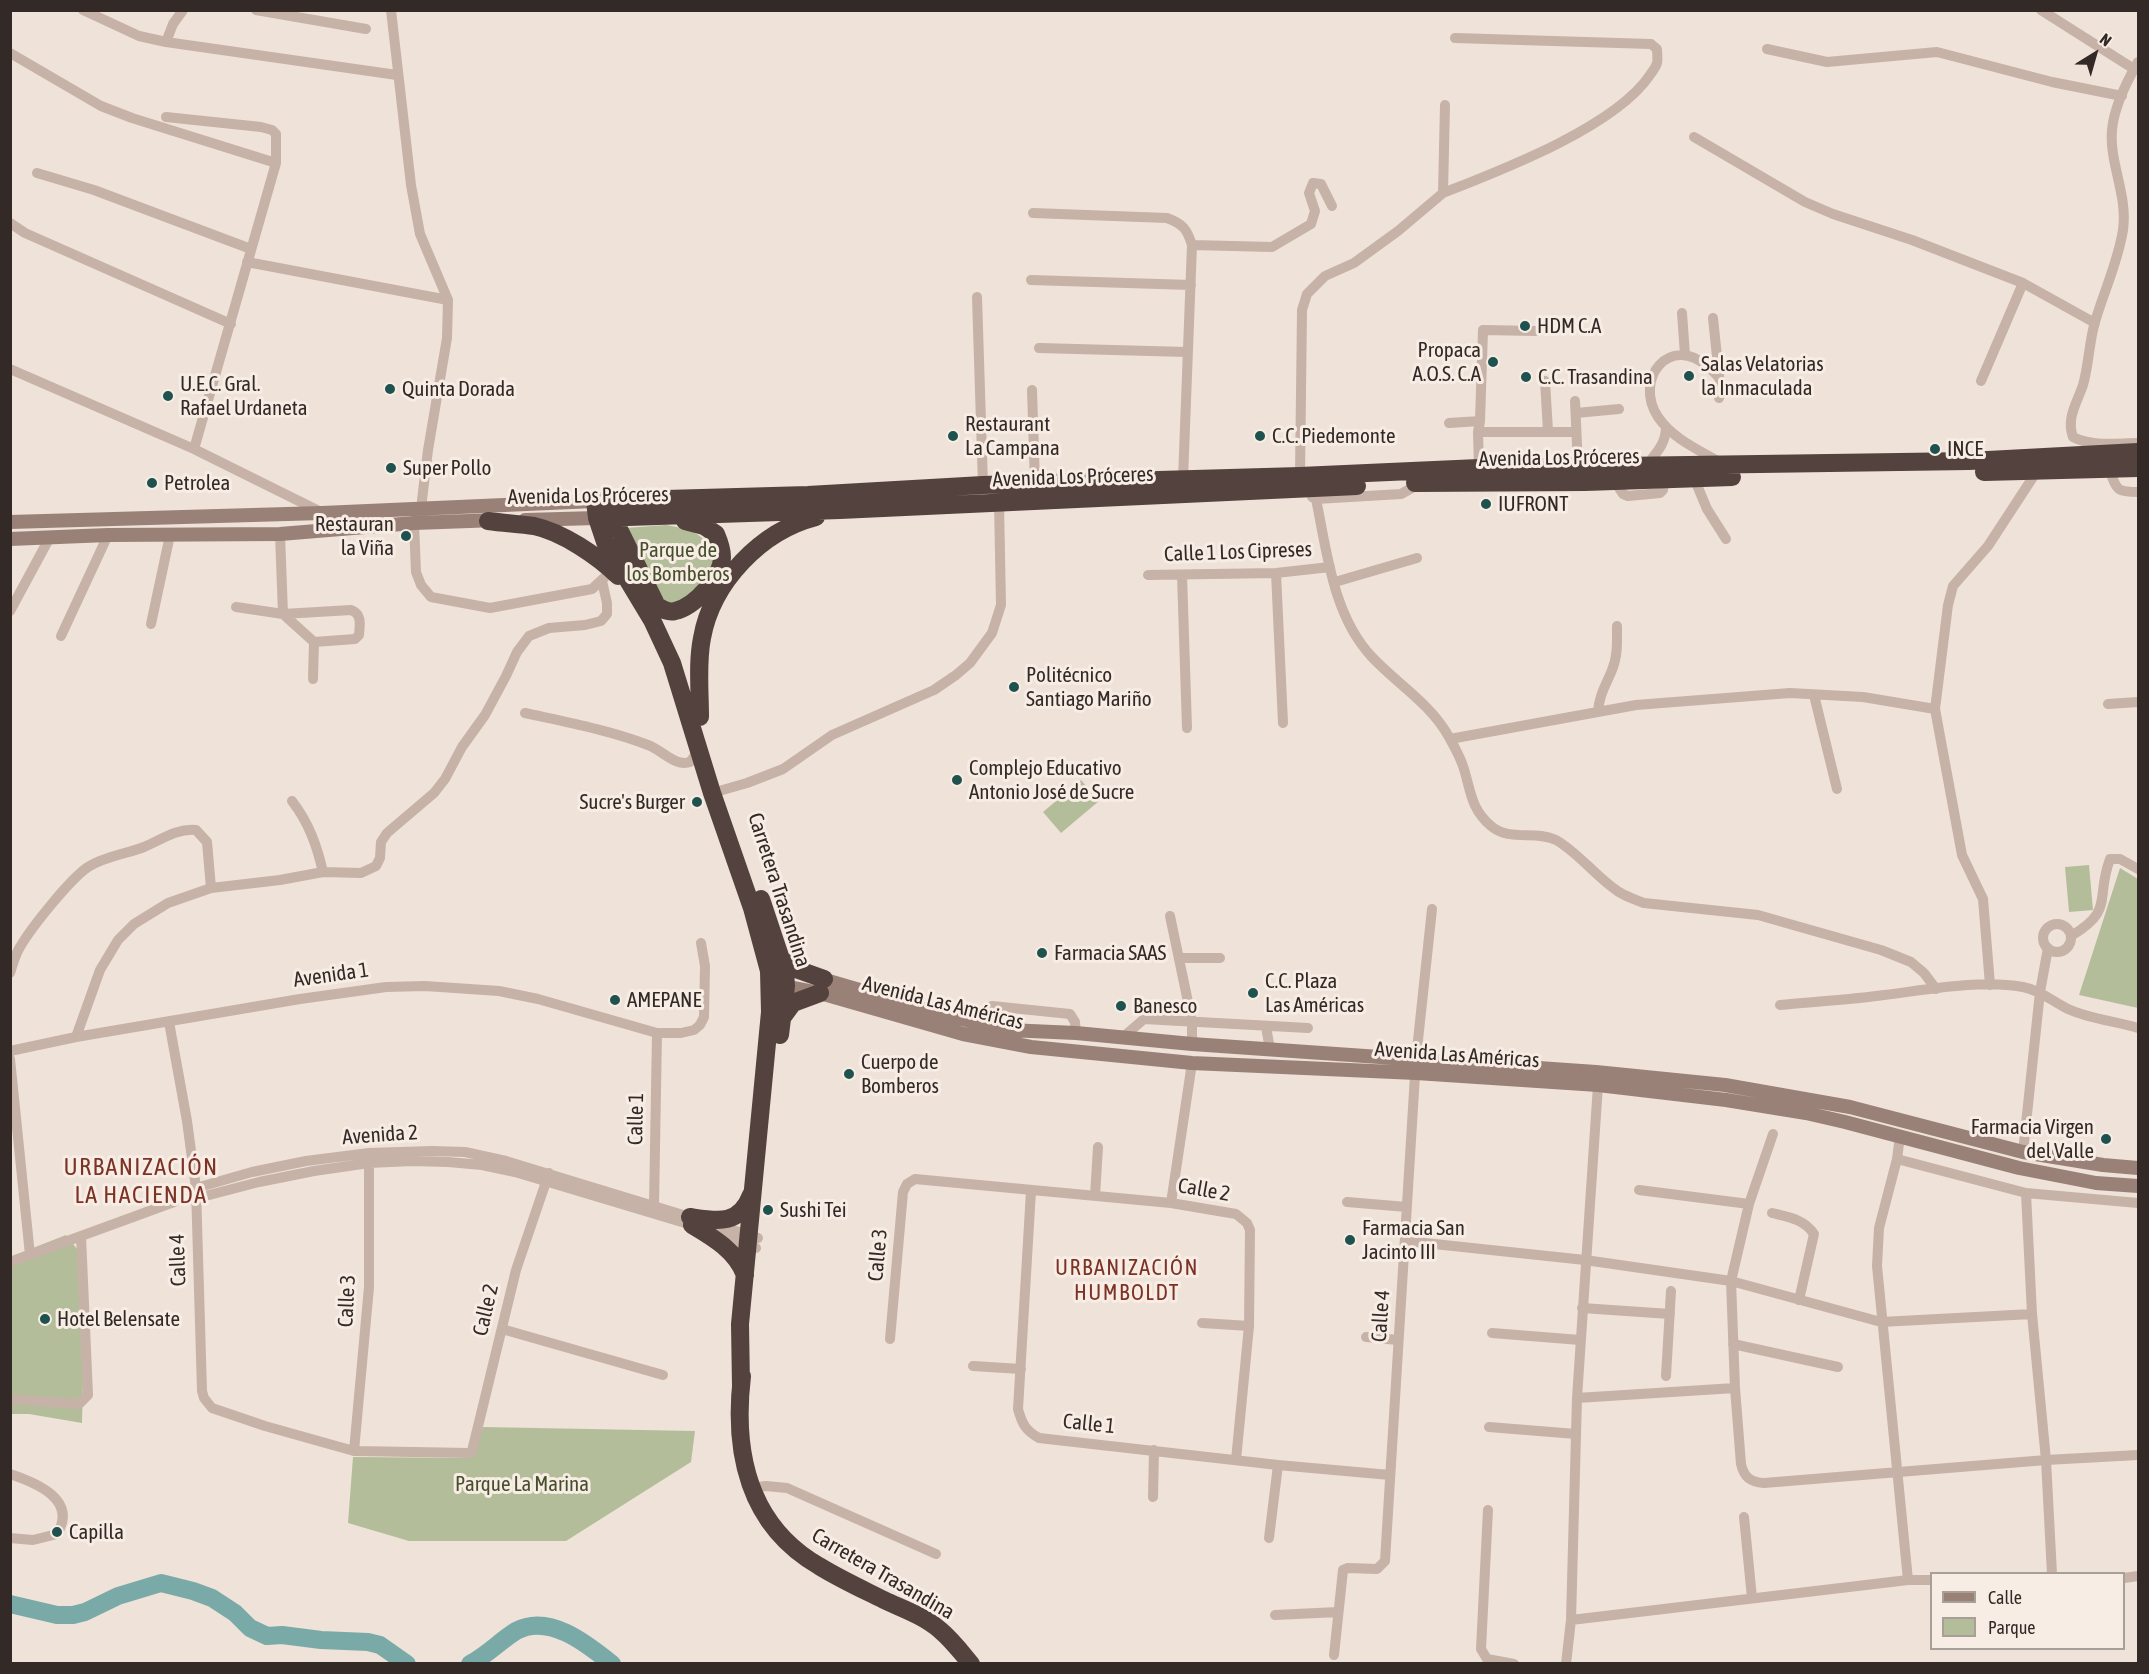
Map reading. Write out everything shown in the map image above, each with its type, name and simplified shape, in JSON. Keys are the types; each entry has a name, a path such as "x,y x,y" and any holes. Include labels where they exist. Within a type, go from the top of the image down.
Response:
{"highway":[{"name":"Avenida Los Próceres","path":"603,509 666,517 999,503 1300,483 1479,468 1969,461 2139,452"},
{"name":"Avenida Los Próceres","path":"603,509 983,485 1183,479 1300,483 1615,482 1665,478 2139,468"},
{"name":"Carretera Trasandina","path":"603,509 605,542 637,593 672,663 699,750 717,792 778,975 782,1017 753,1242 739,1415 743,1458 750,1488 774,1527 802,1555 939,1629 971,1664"},
{"name":"Carretera Trasandina","path":"603,509 657,606 676,652 700,717 717,792"},
{"path":"700,717 702,638 712,608 738,565 761,544 786,529 804,520 840,510"},
{"path":"657,606 674,612 703,593 718,573 722,557 716,534 704,526 666,517"},
{"path":"488,521 537,527 583,549 607,575 637,593"},
{"path":"778,975 796,969 822,986 793,1003 782,1017"},
{"name":"Carretera Trasandina","path":"741,1386 740,1324 745,1275 753,1242 754,1188 770,1012 778,975"},
{"path":"691,1221 731,1219 744,1210 754,1188"},
{"path":"691,1221 736,1257 745,1275"}],"street":[{"path":"83,10 139,36 166,42 397,75"},
{"path":"166,42 173,24 183,10"},
{"path":"256,10 366,29"},
{"path":"391,10 411,184 420,234 448,300 447,338 428,450 423,508 418,523 416,572 421,585 431,597 490,608 592,589 607,575"},
{"path":"2041,10 2136,65 2122,96 2111,130 2124,206 2123,229 2112,274 2095,323 2083,384 2071,416 2070,429 2073,437 2081,441 2139,443"},
{"path":"1455,38 1652,44 1657,49 1657,64 1643,85 1628,100 1587,127 1508,168 1443,193 1398,231 1354,263 1325,276 1307,294 1302,310 1300,483 1316,500 1330,567 1345,617 1357,639 1372,657 1429,709 1450,739 1463,767 1467,787 1477,812 1492,828 1508,835 1543,836 1556,840 1612,888 1627,897 1644,903 1758,915 1881,950 1911,962 1924,973 1936,989"},
{"path":"1767,49 1827,62 1937,52 2052,82 2122,96"},
{"path":"10,53 101,106 132,118 276,163"},
{"path":"1443,193 1445,105"},
{"path":"166,117 261,127 272,130 276,134 276,163 194,449"},
{"path":"1694,136 1805,202 2023,283 2095,323"},
{"path":"38,173 94,190 251,249"},
{"path":"1192,246 1272,247 1311,224 1315,212 1309,193 1316,182 1321,184 1332,207"},
{"path":"1033,213 1167,218 1180,223 1187,229 1192,246 1183,479"},
{"path":"10,223 25,233 231,324"},
{"path":"248,262 448,300"},
{"path":"1031,280 1191,285"},
{"path":"1981,381 2023,283"},
{"path":"977,297 983,485"},
{"path":"1682,314 1685,355"},
{"path":"1713,318 1719,376 1723,385 1719,398"},
{"path":"1479,468 1483,330 1536,331"},
{"path":"1039,348 1187,352"},
{"path":"1719,376 1703,362 1685,355 1664,360 1652,373 1651,389 1657,416 1666,426 1681,440 1725,465"},
{"path":"10,369 194,449 322,513"},
{"path":"1545,381 1548,431"},
{"path":"1032,390 1035,483"},
{"path":"1575,401 1578,466"},
{"path":"1576,413 1619,409"},
{"path":"1449,423 1479,427 1576,432"},
{"path":"1647,465 1662,446 1666,436 1666,426"},
{"path":"1662,446 1693,447"},
{"path":"2109,469 2117,489 2122,492 2139,492"},
{"path":"1990,985 1983,899 1962,855 1935,709 1948,604 1953,586 1988,546 2037,471"},
{"path":"1694,478 1707,509 1726,539"},
{"path":"1316,500 1401,494 1422,482"},
{"path":"717,792 783,769 832,735 934,690 970,663 992,633 1001,606 999,503"},
{"name":"Avenida Los Próceres","path":"10,522 423,508 603,509"},
{"name":"Avenida Los Próceres","path":"10,539 280,534 418,523 488,521 603,509"},
{"path":"237,607 283,614 351,610 360,617 359,635 354,639 314,642 283,614 280,534"},
{"path":"151,624 170,535"},
{"path":"61,636 108,536"},
{"path":"10,611 50,537"},
{"path":"1335,582 1417,558"},
{"name":"Calle 1 Los Cipreses","path":"1148,575 1276,573 1330,567"},
{"path":"1276,573 1282,723"},
{"path":"76,1037 100,970 118,940 134,924 168,903 211,888 280,880 323,872 361,873 376,866 380,858 381,842 387,833 434,793 445,779 462,747 485,715 507,676 517,652 529,636 549,628 585,625 601,621 608,614 607,575"},
{"path":"1182,575 1186,728"},
{"path":"1598,712 1600,694 1612,670 1616,655 1617,626"},
{"path":"313,679 314,642"},
{"path":"1450,739 1636,705 1790,693 1863,698 1935,709"},
{"path":"1814,695 1837,789"},
{"path":"2108,704 2139,702"},
{"path":"525,713 636,741 651,746 680,764 690,762 699,750"},
{"path":"292,801 308,826 317,847 323,872"},
{"path":"10,973 20,946 64,889 87,868 100,861 144,847 187,829 196,830 207,842 211,888"},
{"path":"2071,936 2090,925 2099,913 2110,859 2120,859 2139,869"},
{"name":"Calle 4","path":"1338,1612 1343,1570 1348,1568 1377,1569 1385,1562 1416,1066 1432,909"},
{"path":"1170,916 1192,1021 1192,1044"},
{"path":"2023,1152 2040,992 2048,948 2044,935 2049,927 2063,925 2070,932 2069,945 2062,951 2052,951 2048,948"},
{"name":"Avenida 1","path":"10,1051 76,1037 386,987 425,986 499,991 538,999 657,1033 681,1033 694,1030 704,1017 705,966 701,943"},
{"path":"1180,958 1220,958"},
{"name":"Avenida Las Américas","path":"778,975 1008,1030 1076,1033 1270,1049 1726,1100 1806,1113 2019,1168 2096,1183 2139,1186"},
{"path":"1780,1005 1990,985 2024,987 2040,992 2068,1009 2139,1029"},
{"name":"Avenida Las Américas","path":"822,986 994,1041 1031,1047 1192,1063 1416,1066 1596,1072 1725,1085 1850,1107 2023,1152 2103,1165 2139,1168"},
{"path":"992,1006 1070,1014 1075,1022 1076,1033"},
{"path":"1122,1038 1144,1019 1308,1028"},
{"name":"Calle 4","path":"168,1022 187,1121 196,1194 204,1398 212,1408 265,1426 354,1451"},
{"path":"1266,1027 1270,1049"},
{"name":"Calle 1","path":"654,1206 657,1033"},
{"path":"10,1059 30,1255"},
{"path":"1170,1203 1192,1063"},
{"path":"1566,1664 1571,1620 1580,1340 1598,1085"},
{"path":"1773,1134 1749,1204 1731,1281 1735,1388 1740,1464 1743,1473 1754,1482 1764,1483 2046,1460 2139,1455"},
{"path":"1900,1136 1897,1159 1879,1228 1877,1266 1908,1580"},
{"path":"1095,1196 1098,1147"},
{"path":"10,1262 196,1194 369,1158 471,1164 547,1177 654,1206 691,1221"},
{"name":"Calle 3","path":"354,1451 369,1287 369,1158"},
{"path":"1897,1159 2026,1192 2139,1203"},
{"path":"547,1177 753,1242"},
{"name":"Calle 2","path":"354,1451 466,1454 472,1451 516,1270 547,1177"},
{"name":"Calle 2","path":"915,1179 1170,1203 1236,1214 1247,1223 1251,1230 1249,1326 1236,1460"},
{"name":"Calle 3","path":"890,1339 903,1192 907,1184 915,1179"},
{"path":"1639,1190 1749,1204"},
{"name":"Calle 1","path":"1031,1191 1018,1409 1021,1422 1028,1432 1039,1438 1278,1465 1390,1474"},
{"path":"2026,1192 2032,1314 2046,1460 2052,1572"},
{"path":"1347,1202 1407,1207"},
{"path":"1772,1212 1801,1221 1809,1226 1814,1234 1799,1300"},
{"path":"10,1399 79,1404 88,1395 81,1236"},
{"path":"1406,1241 1585,1260 1731,1281 1881,1322 2032,1314"},
{"path":"1666,1376 1671,1291"},
{"path":"1582,1308 1670,1314"},
{"path":"1202,1323 1249,1326"},
{"path":"502,1329 663,1375"},
{"path":"1492,1333 1580,1340"},
{"path":"1366,1337 1398,1340"},
{"path":"1734,1344 1838,1367"},
{"path":"973,1366 1020,1369"},
{"path":"1577,1398 1735,1388"},
{"path":"1488,1426 1576,1434"},
{"path":"1153,1497 1154,1450"},
{"path":"1269,1538 1278,1465"},
{"path":"10,1474 39,1484 58,1503 63,1513 63,1524 57,1534 33,1540 10,1538"},
{"path":"750,1488 766,1486 787,1488 936,1554"},
{"path":"1488,1510 1481,1649 1487,1659 1514,1664"},
{"path":"1744,1517 1752,1598"},
{"path":"1571,1620 1908,1580 1930,1580"},
{"path":"1275,1615 1338,1612 1334,1655"}],"green space":[{"name":"Parque de los Bomberos","path":"666,525 694,532 715,552 709,580 676,606 659,602 626,528"},
{"path":"1081,780 1099,801 1061,833 1043,812"},
{"path":"2089,865 2093,910 2069,912 2065,867"},
{"path":"2120,868 2138,879 2138,1008 2079,995"},
{"name":"Hotel Belensate","path":"66,1235 77,1249 83,1381 82,1423 29,1414 11,1414 10,1257"},
{"name":"Parque La Marina","path":"483,1427 695,1431 691,1462 566,1541 409,1541 348,1523 353,1457 470,1458 473,1456"}],"waterway":[{"path":"10,1604 57,1615 73,1615 85,1612 118,1596 161,1583 212,1598 235,1613 250,1628 267,1636 282,1635 321,1640 368,1642 380,1645 407,1664"},
{"path":"470,1664 516,1631 529,1626 554,1628 567,1633 612,1664"}],"place":[{"name":"HDM C.A","path":"1525,326"},
{"name":"Propaca A.O.S. C.A","path":"1493,362"},
{"name":"Salas Velatorias la Inmaculada","path":"1689,376"},
{"name":"C.C. Trasandina","path":"1526,377"},
{"name":"Quinta Dorada","path":"390,389"},
{"name":"U.E.C. Gral. Rafael Urdaneta","path":"168,396"},
{"name":"Restaurant La Campana","path":"953,436"},
{"name":"C.C. Piedemonte","path":"1260,436"},
{"name":"INCE","path":"1935,449"},
{"name":"Super Pollo","path":"391,468"},
{"name":"Petrolea","path":"152,483"},
{"name":"IUFRONT","path":"1486,504"},
{"name":"Restauran la Viña","path":"406,536"},
{"name":"Politécnico Santiago Mariño","path":"1014,687"},
{"name":"Complejo Educativo Antonio José de Sucre","path":"957,780"},
{"name":"Sucre's Burger","path":"697,802"},
{"name":"Farmacia SAAS","path":"1042,953"},
{"name":"C.C. Plaza Las Américas","path":"1253,993"},
{"name":"AMEPANE","path":"615,1000"},
{"name":"Banesco","path":"1121,1006"},
{"name":"Cuerpo de Bomberos","path":"849,1074"},
{"name":"Farmacia Virgen del Valle","path":"2106,1139"},
{"name":"Sushi Tei","path":"768,1210"},
{"name":"Farmacia San Jacinto III","path":"1350,1240"},
{"name":"Hotel Belensate","path":"45,1319"},
{"name":"Capilla","path":"57,1532"}],"district":[{"name":"URBANIZACIÓN LA HACIENDA","path":"141,1181"},
{"name":"URBANIZACIÓN HUMBOLDT","path":"1127,1280"}]}
